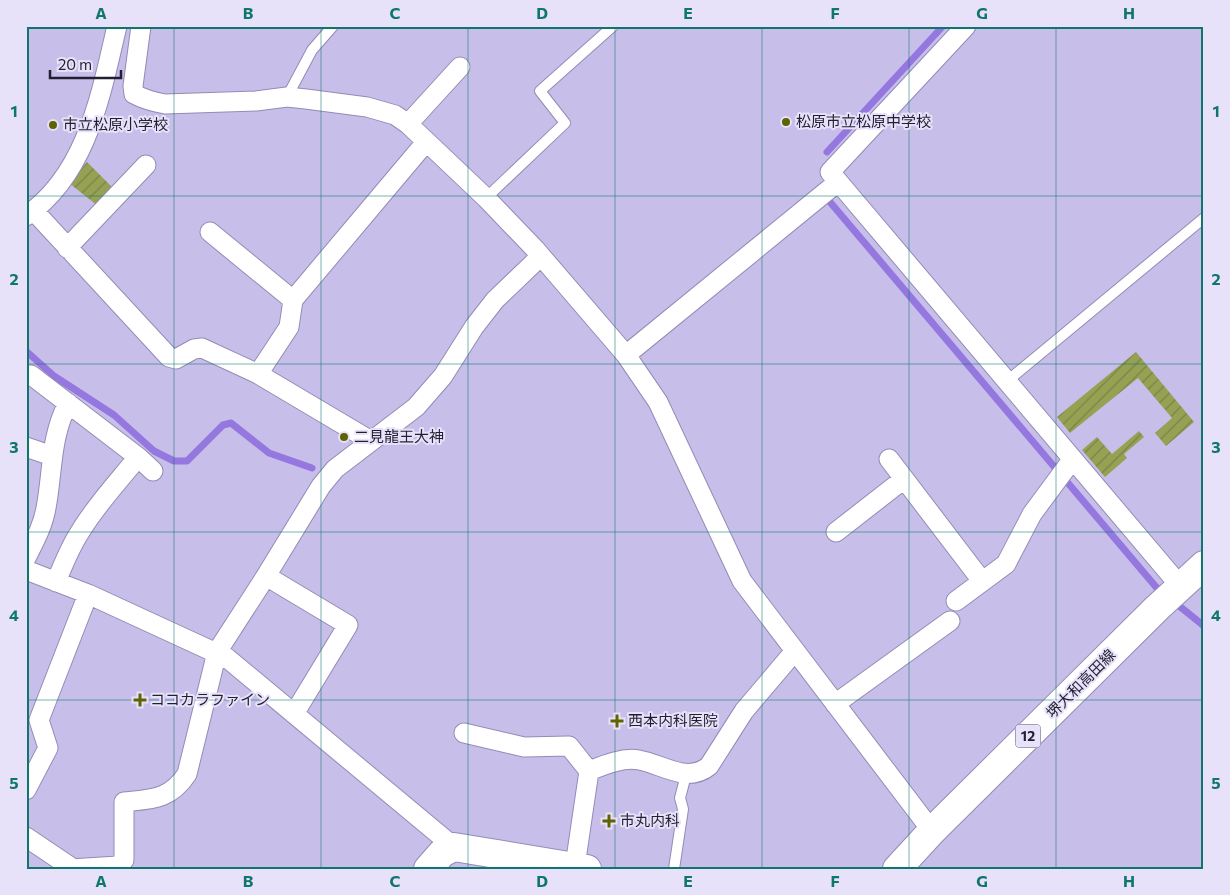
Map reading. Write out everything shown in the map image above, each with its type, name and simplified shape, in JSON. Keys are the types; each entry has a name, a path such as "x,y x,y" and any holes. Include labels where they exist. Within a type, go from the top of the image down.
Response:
{"main road":[{"name":"堺大和高田線","path":"896,869 932,831 1204,565"},
{"path":"428,869 442,853 454,847 581,868"}],"street":[{"path":"117,26 91,128 65,178 30,214 67,248 168,358 176,359 194,349 202,348 258,374 371,441"},
{"path":"141,26 133,86 134,94 142,98 165,104 256,101 287,97 367,107 395,115 408,124 486,198 541,256 626,355 658,402 742,581 794,652 932,831"},
{"path":"966,26 830,172 1006,382 1070,464 1181,587"},
{"path":"408,124 460,67"},
{"path":"258,374 288,327 293,300 426,142"},
{"path":"67,248 146,165"},
{"path":"626,355 838,182"},
{"path":"210,232 293,300"},
{"path":"26,837 71,868 118,866 124,860 124,802 162,797 172,792 181,784 187,774 190,763 217,652 321,486 335,469 416,407 443,376 474,327 495,300 541,256"},
{"path":"31,375 138,457 153,471"},
{"path":"26,558 42,524 46,509 55,437 62,414 68,403"},
{"path":"26,446 52,456"},
{"path":"56,582 67,555 80,532 102,500 138,457"},
{"path":"889,459 982,581"},
{"path":"956,601 1006,564 1032,514 1070,464"},
{"path":"836,532 904,479"},
{"path":"26,570 88,594 227,658 454,847"},
{"path":"266,576 348,625 294,714"},
{"path":"26,790 48,748 39,720 88,594"},
{"path":"835,704 950,621"},
{"path":"590,771 610,763 637,760 686,774 703,771 709,766 744,711 794,652"},
{"path":"464,733 524,747 570,746 590,771 581,868"}],"lane":[{"path":"287,97 312,50 333,26"},
{"path":"486,198 565,123 540,91 613,26"},
{"path":"1006,382 1204,218"},
{"path":"674,869 683,809 680,798 686,774"}],"green space":[{"path":"87,162 115,190 98,206 69,183"},
{"path":"1136,352 1194,422 1166,446 1155,433 1172,418 1138,378 1070,433 1057,417"},
{"path":"1139,431 1144,437 1124,454 1127,458 1105,477 1082,450 1097,437 1112,454"}],"waterway":[{"path":"827,152 943,26"},
{"path":"830,202 1156,587 1164,594"},
{"path":"26,351 54,376 114,415 154,451 174,461 187,461 223,425 231,423 269,453 312,468"},
{"path":"1173,601 1204,626"}],"place":[{"name":"松原市立松原中学校","path":"786,122"},
{"name":"市立松原小学校","path":"53,125"},
{"name":"二見龍王大神","path":"344,437"},
{"name":"ココカラファイン","path":"140,700"},
{"name":"西本内科医院","path":"617,721"},
{"name":"市丸内科","path":"609,821"}]}
